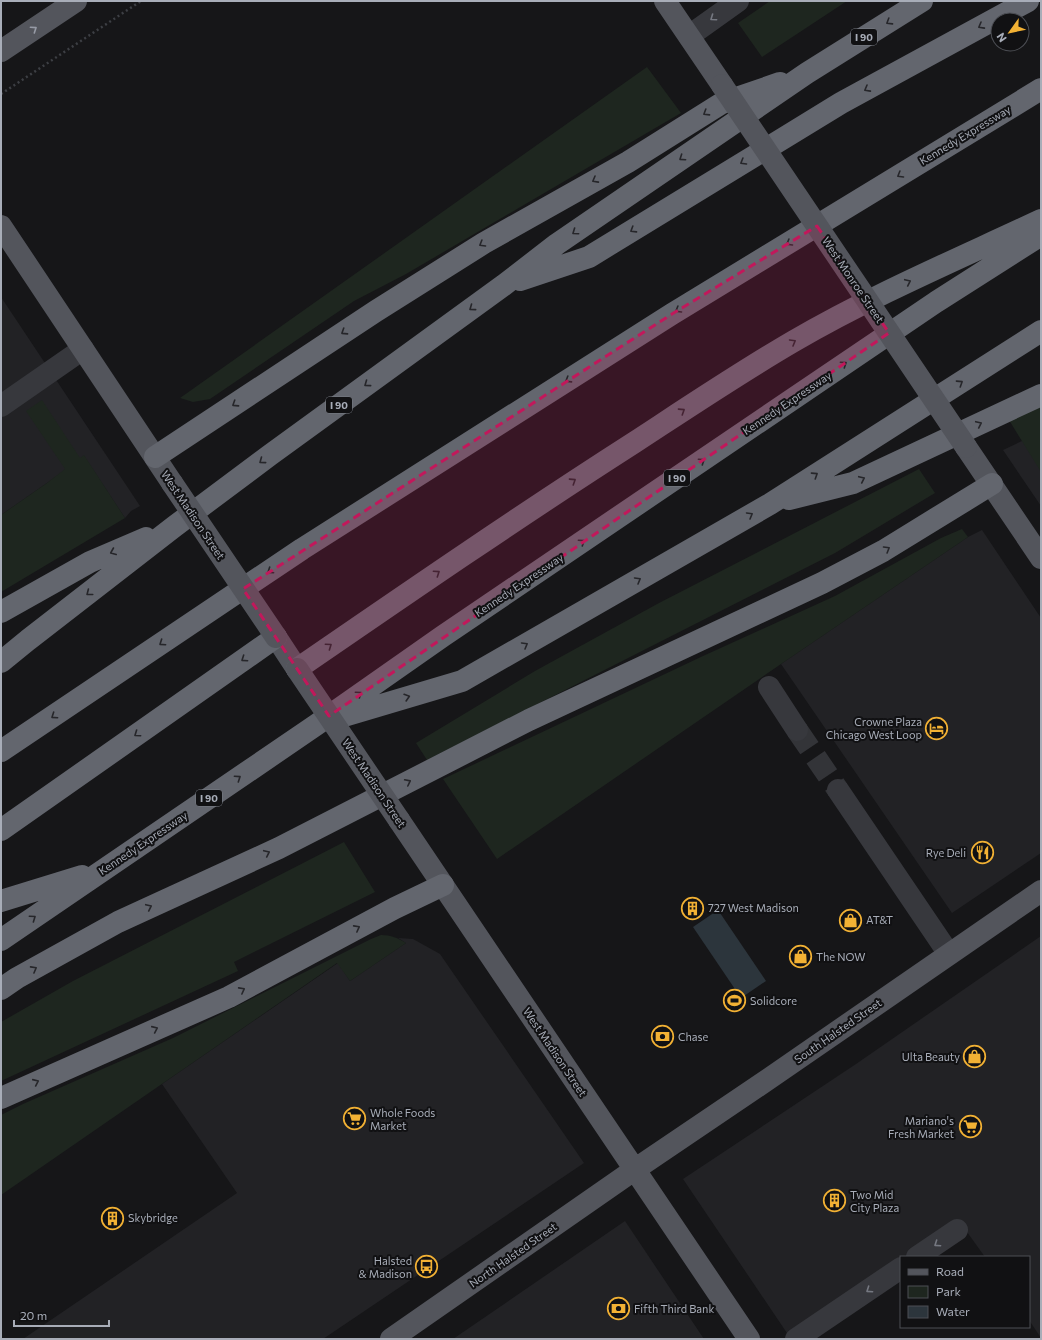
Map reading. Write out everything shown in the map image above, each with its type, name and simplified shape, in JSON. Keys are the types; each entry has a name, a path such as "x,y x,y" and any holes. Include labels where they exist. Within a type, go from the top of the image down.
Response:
{"highway":[{"name":"I 90","path":"1,662 175,526 564,240 807,73 922,1"},
{"path":"504,285 589,257 841,103 1028,1"},
{"path":"155,457 376,311 484,243 628,162 722,103 807,73"},
{"name":"Kennedy Expressway","path":"1,751 302,549 672,314 1041,89"},
{"path":"297,668 540,503 738,374 795,341 892,289 1041,220"},
{"name":"Kennedy Expressway","path":"1,940 316,725 443,636 936,302 1041,235"},
{"name":"I 90","path":"316,725 462,681 770,504 1041,331"},
{"path":"770,504 853,483 1041,395"},
{"path":"1,989 17,978 118,922 279,848 529,720 834,576 883,551 992,484"},
{"path":"1,612 90,562 175,526"},
{"path":"1,830 276,637"},
{"path":"1,655 28,640"},
{"path":"1,901 102,870"},
{"path":"1,1098 229,997 395,908 443,885"}],"main road":[{"path":"1,51 76,1"},
{"name":"West Monroe Street","path":"666,1 688,36 722,84 1041,558"},
{"name":"West Madison Street","path":"1,226 172,483 749,1339"},
{"name":"South Halsted Street","path":"634,1170 764,1083 1041,892"},
{"name":"North Halsted Street","path":"391,1339 634,1170"}],"lane":[{"path":"688,36 738,1"},
{"path":"1,406 83,349"},
{"path":"769,687 797,730"},
{"path":"838,790 949,954"},
{"path":"918,1256 957,1230"},
{"path":"796,1339 900,1269"}],"path":[{"path":"1,94 141,1"}],"highlighted area":[{"path":"817,226 889,333 329,716 243,589 672,314"}],"shaded area":[{"path":"1,297 140,506 131,511 125,518 84,456 1,515"},
{"path":"1041,432 1041,506 1003,450"},
{"name":"Crowne Plaza Chicago West Loop","path":"982,530 1041,618 1041,853 952,913 781,664 968,537"},
{"path":"1041,936 1041,1338 1030,1322 1030,1256 984,1256 967,1232 931,1256 900,1256 900,1278 791,1339 683,1179 856,1064"},
{"name":"Whole Foods Market","path":"398,938 413,939 440,954 584,1163 323,1339 23,1339 237,1193 162,1084 338,963 350,981 406,943"},
{"path":"625,1221 704,1339 453,1339"}],"green space":[{"path":"770,1 847,1 762,57 738,23"},
{"path":"647,67 681,113 406,274 354,301 210,399 193,402 180,398"},
{"path":"42,400 80,458 84,455 125,518 1,592 1,515 65,469 26,411"},
{"path":"1041,406 1041,472 1009,420"},
{"path":"919,469 935,493 835,553 427,760 416,743 535,671 659,603"},
{"path":"962,529 968,537 497,859 443,779 703,656 835,596 941,538"},
{"path":"344,842 375,892 234,962 238,971 1,1081 1,1022 73,981"},
{"path":"381,935 394,937 406,943 350,981 337,963 1,1195 1,1115 173,1038"}],"water":[{"path":"718,910 766,981 741,998 693,927"}],"tunnel":[{"path":"797,730 838,790"}],"place":[{"name":"Crowne Plaza Chicago West Loop","path":"937,728"},
{"name":"Rye Deli","path":"982,853"},
{"name":"727 West Madison","path":"692,908"},
{"name":"AT&T","path":"851,920"},
{"name":"The NOW","path":"800,957"},
{"name":"Solidcore","path":"734,1001"},
{"name":"Chase","path":"663,1037"},
{"name":"Ulta Beauty","path":"975,1057"},
{"name":"Whole Foods Market","path":"355,1119"},
{"name":"Mariano's Fresh Market","path":"970,1127"},
{"name":"Two Mid City Plaza","path":"835,1201"},
{"name":"Skybridge","path":"112,1218"},
{"name":"Halsted & Madison","path":"427,1267"},
{"name":"Fifth Third Bank","path":"618,1309"}]}
